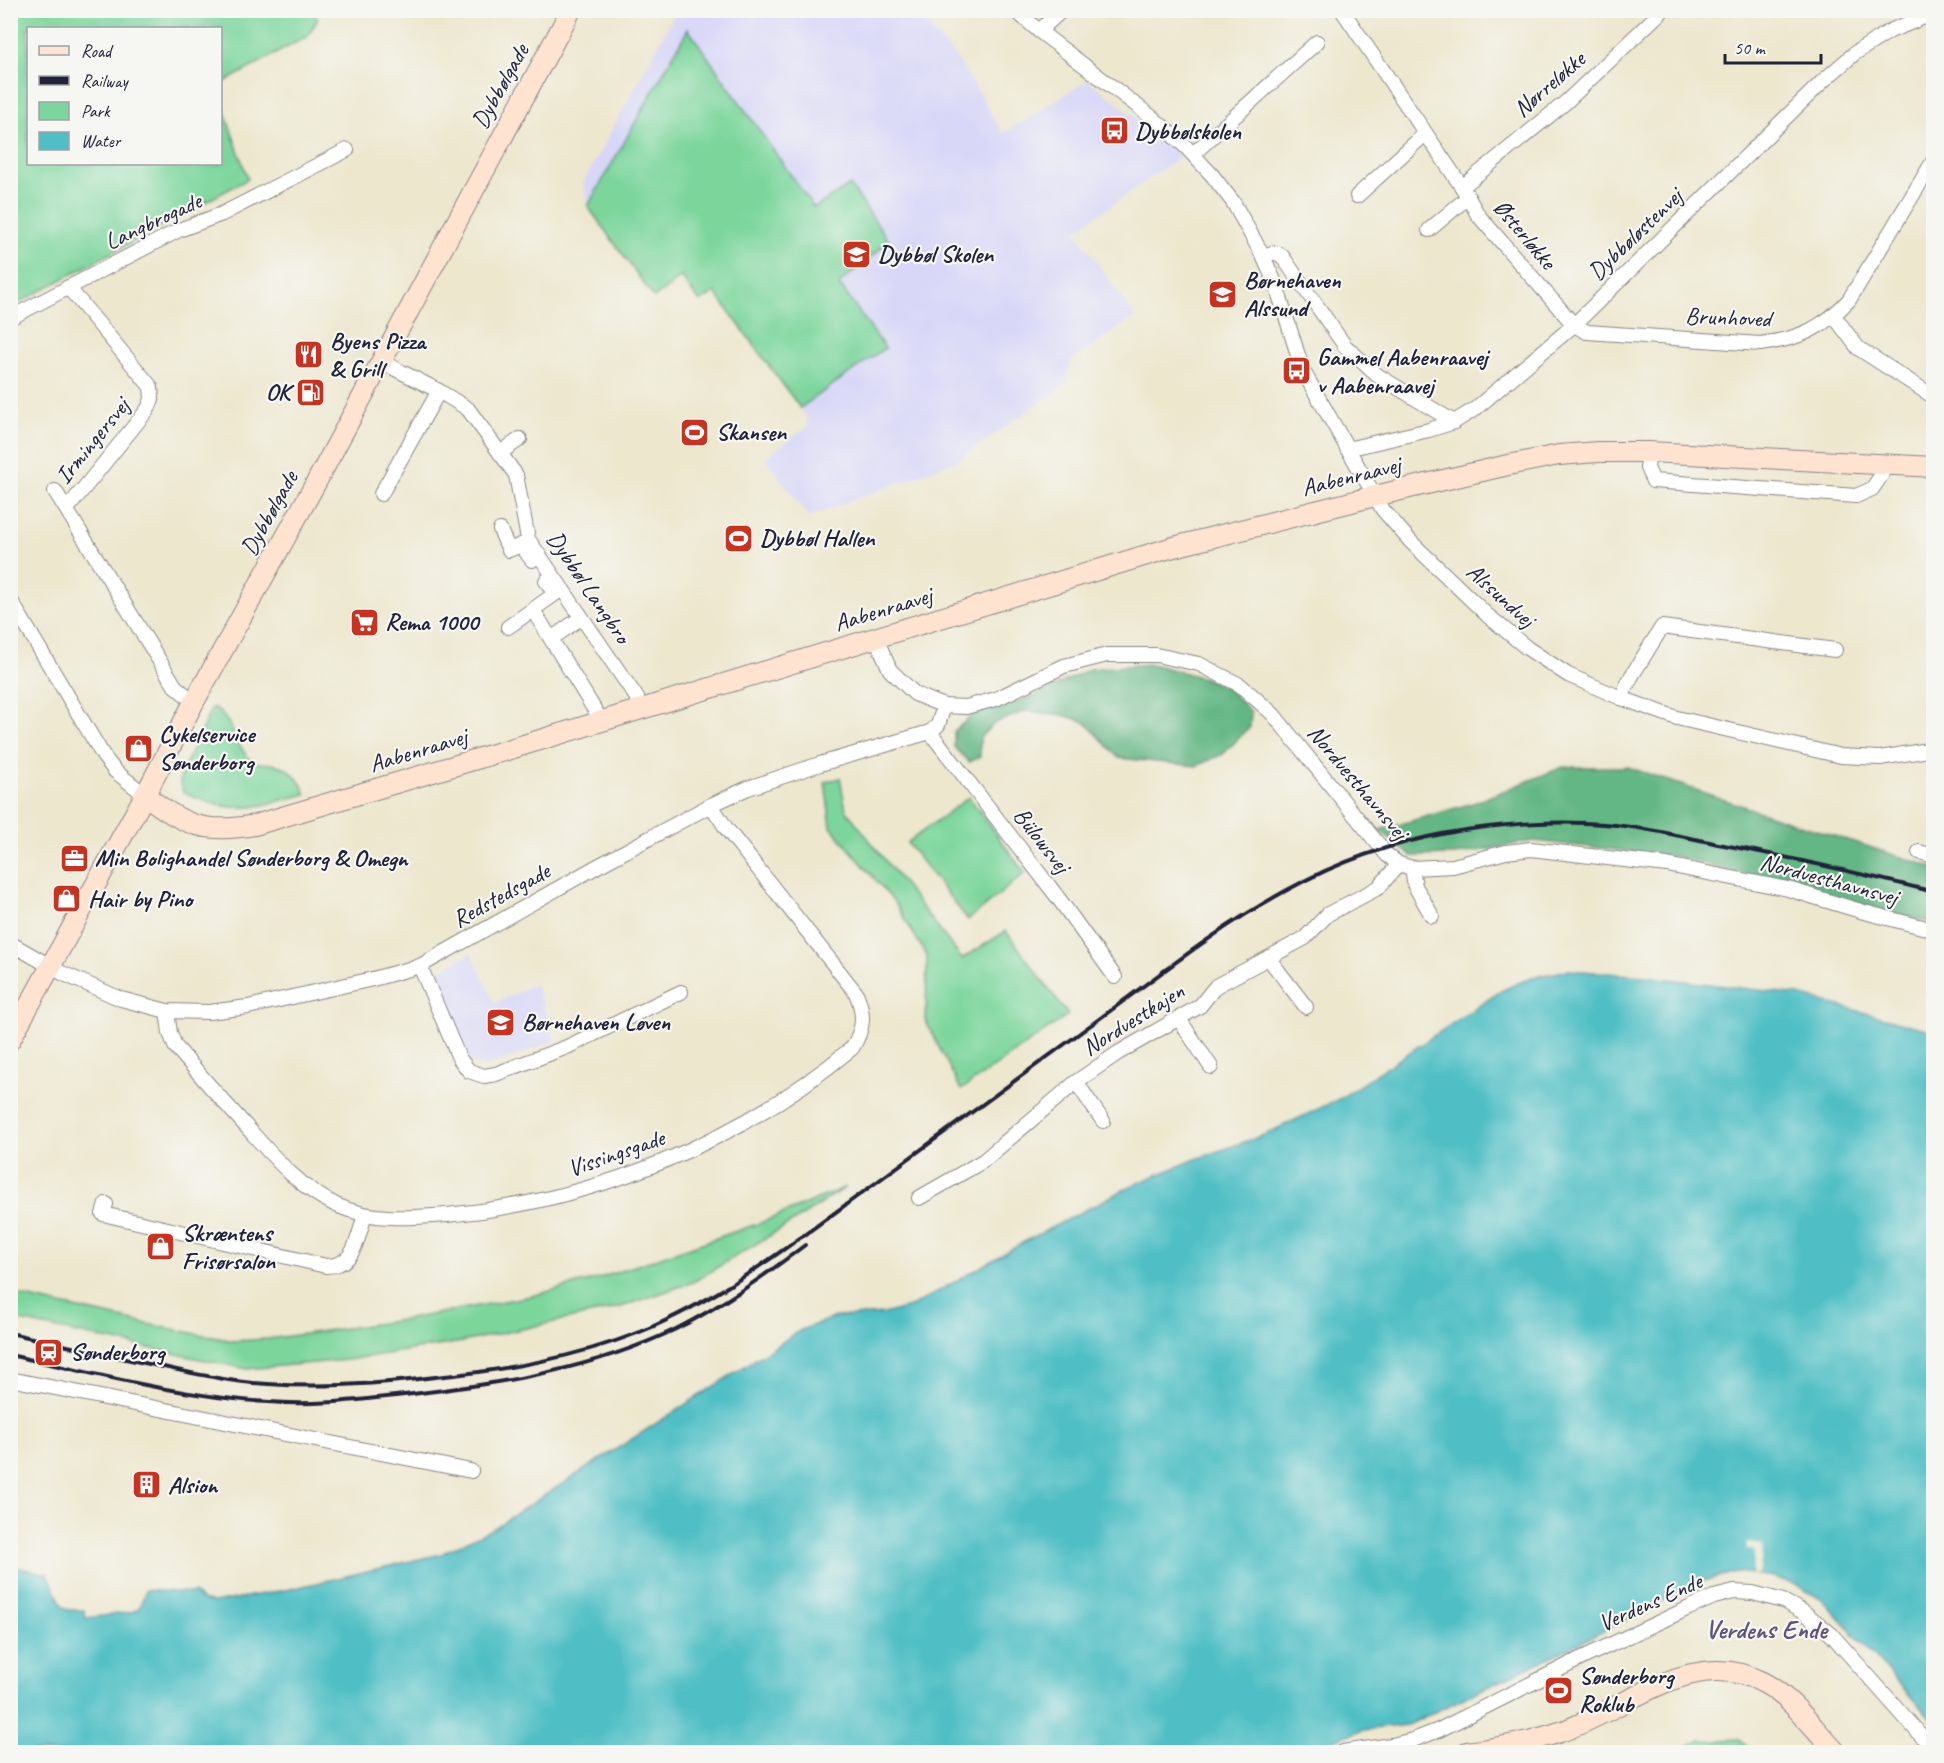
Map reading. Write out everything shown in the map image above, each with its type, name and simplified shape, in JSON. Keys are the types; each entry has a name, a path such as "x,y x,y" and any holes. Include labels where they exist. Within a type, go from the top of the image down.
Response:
{"street":[{"name":"Dybbølgade","path":"10,1040 318,479 570,10"},
{"name":"Alssundvej","path":"1015,10 1039,32 1153,118 1193,154 1233,202 1276,285 1303,371 1383,510 1411,542 1487,615 1527,648 1568,675 1621,698 1677,718 1841,756 1880,758 1934,749"},
{"path":"1039,32 1062,10"},
{"name":"Nørreløkke","path":"1465,192 1566,102 1663,10"},
{"name":"Østerløkke","path":"1348,13 1478,215 1574,325"},
{"name":"Dybbøløstenvej","path":"1347,449 1429,430 1454,422 1475,410 1574,325 1823,81 1856,54 1890,32 1934,14"},
{"path":"1193,154 1317,42"},
{"path":"1357,196 1425,134"},
{"name":"Langbrogade","path":"10,318 179,230 222,214 347,150"},
{"name":"Brunhoved","path":"1574,325 1587,332 1760,344 1786,341 1808,333 1834,316 1849,300 1934,160"},
{"name":"Østerløkke","path":"1429,230 1465,192"},
{"path":"1263,256 1277,252 1282,256 1345,346 1377,375 1454,422"},
{"name":"Irmingersvej","path":"67,509 148,409 152,399 151,387 68,287"},
{"path":"1834,316 1858,348 1934,397"},
{"name":"Dybbøl Langbro","path":"380,361 439,391 468,409 516,475 528,539 637,698 640,710"},
{"path":"381,494 439,391"},
{"path":"500,453 520,439"},
{"path":"1649,452 1647,468 1653,482 1856,496 1872,489 1889,464"},
{"name":"Aabenraavej","path":"145,795 163,810 181,820 214,829 233,829 255,825 1170,548 1376,495 1559,455 1649,452 1934,466"},
{"name":"Irmingersvej","path":"56,491 175,686 194,702"},
{"path":"500,530 509,550 521,545 555,594 508,627"},
{"path":"10,599 104,757 115,771 145,795"},
{"path":"533,610 596,712 598,722"},
{"path":"551,639 575,622"},
{"path":"1621,698 1631,677 1662,627 1835,650"},
{"name":"Nordvesthavnsvej","path":"876,638 890,670 915,694 944,706 966,707 996,699 1064,666 1107,655 1156,655 1199,664 1240,685 1274,714 1387,855 1406,866 1453,866 1506,852 1531,849 1645,862 1788,889 1934,930"},
{"path":"930,732 938,725 944,706"},
{"name":"Redstedsgade","path":"10,943 50,967 121,999 167,1011 209,1012 248,1007 373,979 420,966 596,867 711,805 748,788 930,732"},
{"name":"Bülowsvej","path":"930,732 1059,899 1115,977"},
{"name":"Vissingsgade","path":"167,1011 170,1033 176,1046 284,1169 309,1189 336,1205 365,1215 403,1218 478,1212 561,1195 644,1170 696,1148 772,1106 852,1048 860,1036 863,1021 862,1008 856,993 738,844 711,805"},
{"path":"1920,852 1934,856"},
{"path":"1406,866 1432,916"},
{"name":"Nordvestkajen","path":"919,1198 983,1161 1076,1082 1118,1053 1200,1006 1216,986 1305,938 1328,914 1378,888 1406,866"},
{"path":"1269,959 1306,1007"},
{"path":"420,966 459,1058 469,1071 484,1077 567,1047 681,992"},
{"path":"1179,1019 1211,1067"},
{"path":"1076,1082 1103,1122"},
{"path":"106,1204 104,1214 326,1266 339,1266 347,1261 365,1215"},
{"path":"10,1379 471,1471"},
{"name":"Verdens Ende","path":"1343,1752 1392,1745 1439,1730 1680,1611 1734,1592 1753,1593 1783,1601 1805,1613 1831,1634 1934,1750"},
{"path":"1467,1752 1511,1746 1562,1732 1686,1674 1714,1670 1738,1672 1764,1683 1784,1697 1836,1752"}],"shaded area":[{"name":"Dybbøl Skolen","path":"677,10 914,11 952,53 974,84 1003,134 1088,80 1181,156 1075,231 1135,317 1071,360 1066,384 958,460 809,517 765,458 808,426 806,422 808,420 800,408 715,292 700,302 681,277 654,298 589,209 583,183"},
{"name":"Børnehaven Løven","path":"471,953 495,1003 535,984 556,1041 485,1067 473,1063 468,1057 435,979 437,972"}],"green space":[{"path":"11,10 312,10 318,19 308,36 222,83 222,27 27,27 27,165 222,165 222,104 248,179 11,307"},
{"path":"688,29 814,208 850,185 889,241 839,284 885,348 800,408 715,292 700,302 681,277 654,298 588,206"},
{"path":"1151,664 1204,678 1227,688 1251,712 1250,727 1223,754 1196,766 1119,758 1085,722 1063,715 1026,711 995,723 980,737 980,757 969,762 954,747 954,731 976,712 1035,696 1090,669"},
{"path":"212,707 225,718 244,753 250,759 287,769 298,780 306,794 258,806 231,807 201,800 183,792 180,783 181,774"},
{"path":"1563,767 1628,767 1933,867 1933,923 1673,856 1533,841 1455,855 1411,856 1380,830 1473,803"},
{"path":"840,778 846,810 962,959 1006,931 1068,1015 961,1090 926,1022 927,956 895,903 831,827 825,782"},
{"path":"969,797 1025,873 968,920 907,843"},
{"path":"846,1187 693,1282 618,1308 462,1342 347,1360 247,1369 11,1319 11,1294 234,1341 268,1339 403,1320 531,1296 597,1279 763,1222"},
{"path":"1739,1739 1753,1752 1670,1752 1700,1741"}],"water":[{"path":"1569,970 1644,976 1799,995 1933,1031 1933,1721 1823,1600 1798,1586 1774,1577 1735,1572 1700,1582 1576,1645 1407,1725 1363,1730 1299,1752 11,1752 11,1566 48,1574 62,1605 69,1610 84,1610 86,1618 132,1612 139,1608 146,1590 194,1593 202,1600 214,1603 290,1589 441,1554 494,1528 801,1330 835,1317 884,1314 913,1306 1024,1242 1135,1184 1264,1135 1339,1099 1501,991 1532,977"}],"pier":[{"path":"1747,1543 1763,1545 1759,1574 1752,1575 1755,1551 1747,1549"}],"railway":[{"path":"10,1333 211,1377 253,1383 310,1386 394,1382 488,1371 565,1356 615,1341 640,1332 702,1302 760,1266 1168,968 1264,903 1327,870 1386,848 1427,837 1505,825 1566,822 1619,825 1799,860 1934,892"},
{"path":"10,1355 171,1390 269,1402 341,1401 447,1390 547,1372 645,1343 710,1311 805,1245"}],"place":[{"name":"Dybbølskolen","path":"1114,131"},
{"name":"Dybbøl Skolen","path":"857,254"},
{"name":"Børnehaven Alssund","path":"1223,294"},
{"name":"Byens Pizza & Grill","path":"309,355"},
{"name":"Gammel Aabenraavej v Aabenraavej","path":"1296,371"},
{"name":"OK","path":"311,392"},
{"name":"Skansen","path":"695,432"},
{"name":"Dybbøl Hallen","path":"739,538"},
{"name":"Rema 1000","path":"364,622"},
{"name":"Cykelservice Sønderborg","path":"138,748"},
{"name":"Min Bolighandel Sønderborg & Omegn","path":"74,858"},
{"name":"Hair by Pino","path":"67,899"},
{"name":"Børnehaven Løven","path":"501,1022"},
{"name":"Skræntens Frisørsalon","path":"161,1247"},
{"name":"Sønderborg","path":"49,1352"},
{"name":"Alsion","path":"147,1485"},
{"name":"Sønderborg Roklub","path":"1558,1690"}],"district":[{"name":"Verdens Ende","path":"1766,1629"}]}
